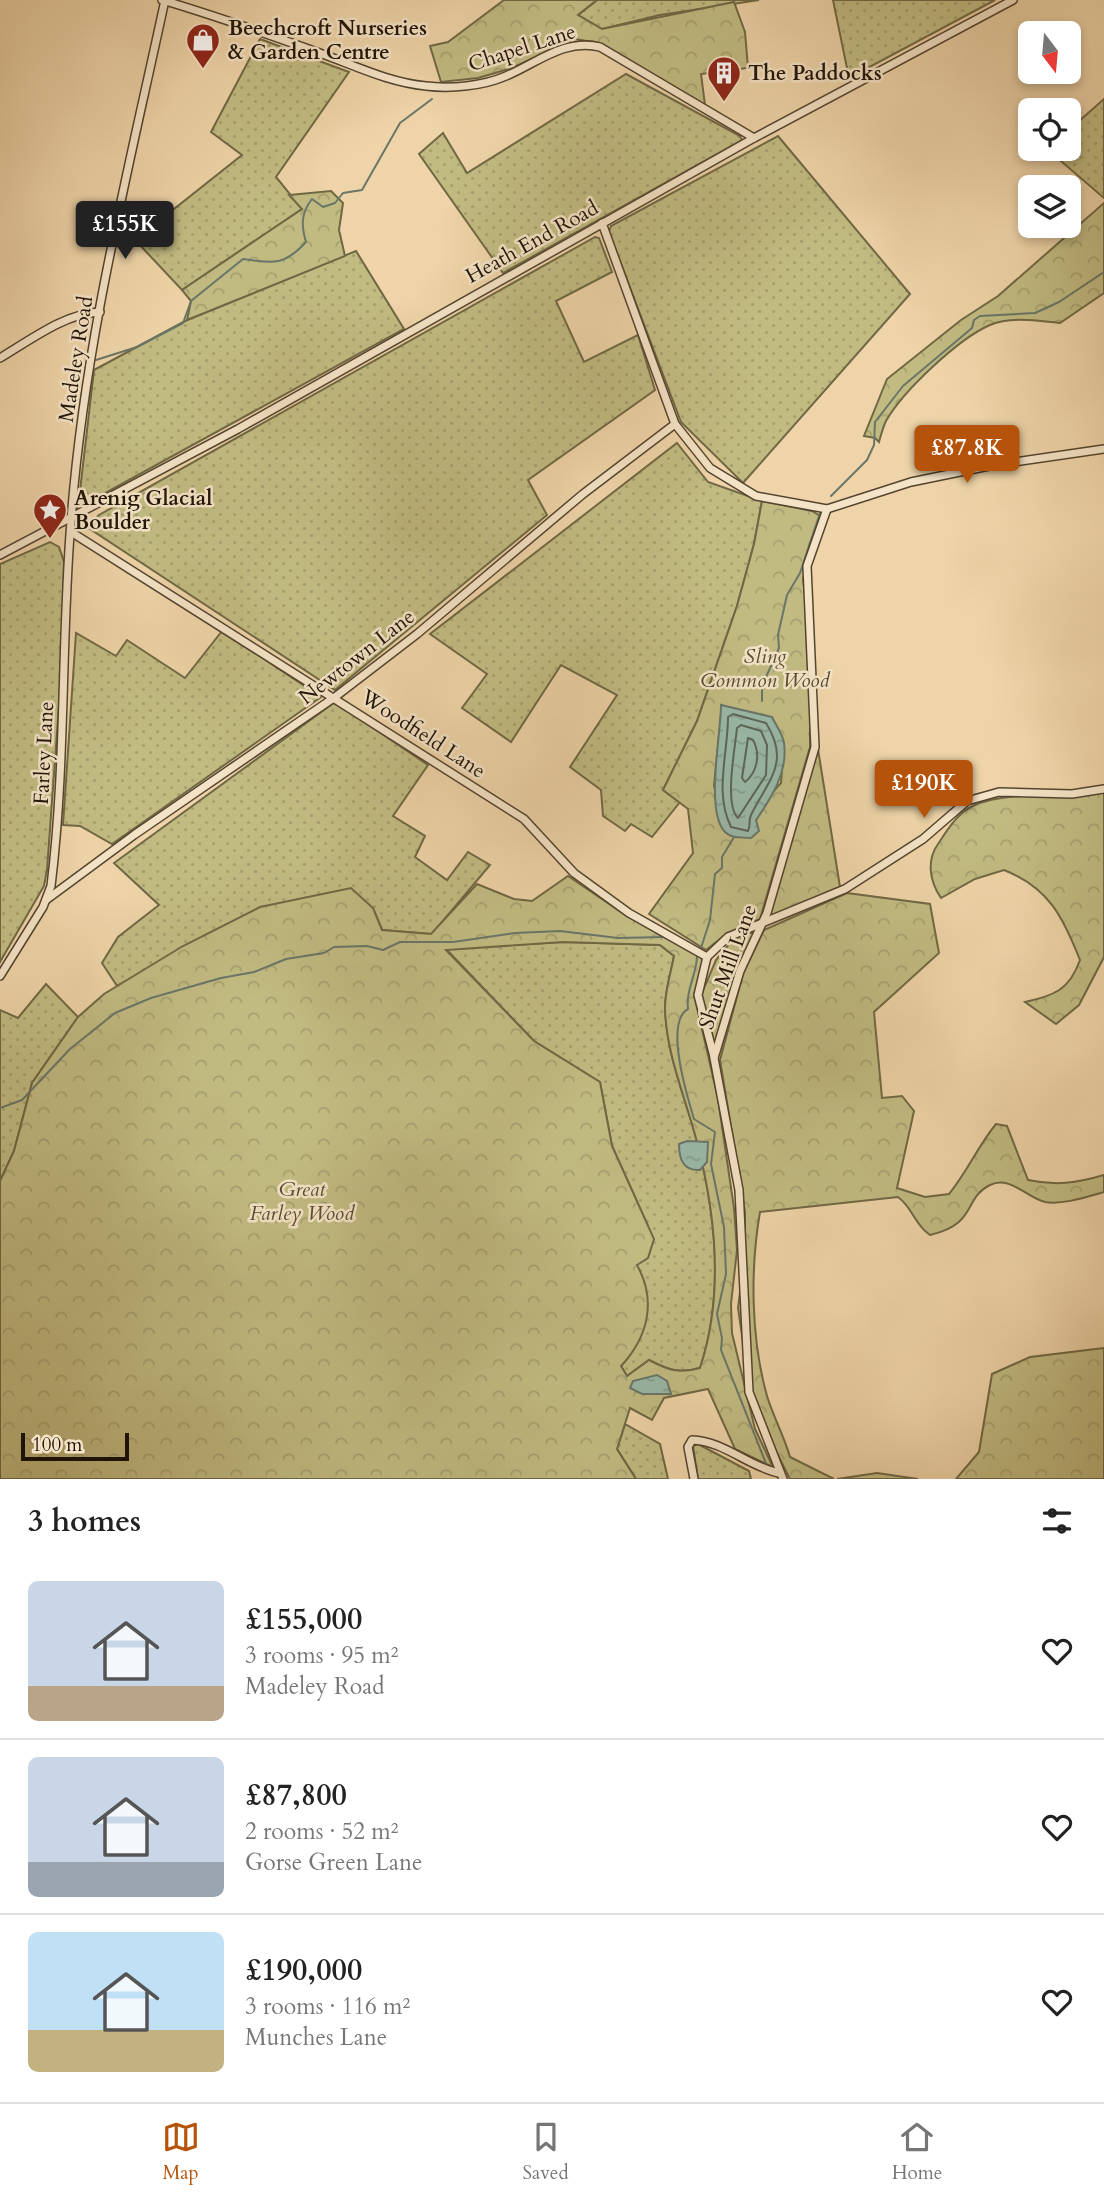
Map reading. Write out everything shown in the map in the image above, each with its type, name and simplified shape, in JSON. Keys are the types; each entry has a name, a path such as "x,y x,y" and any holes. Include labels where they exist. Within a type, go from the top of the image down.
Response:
{"street":[{"name":"Chapel Lane","path":"164,0 316,51 372,75 426,86 485,82 507,76 566,47 590,44 600,47 754,138"},
{"name":"Madeley Road","path":"71,519 87,375 164,0"},
{"name":"Heath End Road","path":"1,554 239,429 754,138 1013,0"},
{"path":"602,223 675,424 710,468 756,495 827,509 911,482 993,465 1104,449"},
{"path":"0,358 86,312 100,312"},
{"name":"Newtown Lane","path":"47,900 134,835 335,697 417,634 583,494 675,424"},
{"name":"Shut Mill Lane","path":"776,1474 749,1392 739,1190 715,1058 740,971 763,925 815,747 807,566 827,509"},
{"name":"Farley Lane","path":"0,976 47,900 55,845 71,519"},
{"name":"Woodfield Lane","path":"71,532 524,819 574,873 629,913 707,957"},
{"path":"715,1058 698,995 707,957 728,937 763,925 845,889 923,839 967,801 999,792 1072,794 1104,789"},
{"path":"694,1479 688,1447 692,1440 712,1443 776,1474"}],"green space":[{"path":"504,0 597,0 578,15 602,29 734,2 745,32 748,68 701,74 705,105 599,43 575,39 512,68 478,78 441,82 430,46 448,42"},
{"path":"597,0 759,0 660,15 602,29 578,15"},
{"path":"833,0 995,0 849,78"},
{"path":"260,39 349,72 276,177 302,209 182,290 122,226 128,212 132,221 147,226 155,224 242,155 211,132"},
{"path":"626,74 740,136 742,140 503,273 419,154 443,133 467,173"},
{"path":"1104,99 1104,198 1081,178 1081,175 1077,175 1061,161 1081,161 1081,119"},
{"path":"778,136 910,294 743,483 681,422 609,232 611,226"},
{"path":"331,191 343,203 339,230 345,256 187,320 191,301 182,290 302,209 289,195"},
{"path":"1104,203 1104,293 1060,323 1007,321 998,322 977,332 932,367 905,395 886,421 879,442 875,438 864,436 887,379 961,320 998,296 1064,238 1081,238 1081,223"},
{"path":"595,237 599,238 612,272 556,301 584,362 638,335 655,390 528,480 547,515 335,690 87,527 99,515"},
{"path":"356,251 404,329 78,508 94,370 187,320"},
{"path":"677,443 708,482 762,501 754,544 737,606 697,721 663,790 680,802 652,837 631,824 625,831 603,816 601,790 570,767 617,695 561,665 511,742 462,708 487,674 430,634"},
{"name":"Sling Common Wood","path":"762,501 812,511 820,516 803,579 811,644 810,747 760,919 725,935 706,950 649,914 693,853 688,809 663,790 697,721 737,606 754,544","holes":["722,705 784,743 781,783 769,796 756,820 735,837 720,821 714,786"]},
{"path":"50,542 59,547 64,562 62,664 47,870 44,886 0,962 0,564"},
{"path":"222,631 321,697 112,844 80,826 63,825 76,633 116,656 127,640 185,678"},
{"path":"335,702 428,765 393,816 425,836 415,857 447,880 468,852 490,865 432,934 382,930 373,908 149,969 117,986 102,963 118,937 159,905 114,863"},
{"path":"818,749 840,887 768,920"},
{"path":"1104,792 1104,957 1079,1005 1056,1024 1025,1002 1059,990 1071,979 1080,960 1067,930 1052,906 1032,886 1004,870 975,879 941,898 932,878 932,857 954,822 963,812 975,805 1019,796"},
{"name":"Great Farley Wood","path":"568,876 618,910 708,959 694,994 718,1099 734,1208 737,1250 731,1304 732,1333 755,1429 773,1467 735,1449 708,1389 664,1398 652,1420 630,1408 617,1449 636,1479 0,1479 0,1181 14,1151 32,1083 78,1017 104,994 183,946 260,907 351,888 373,908 382,930 431,934 477,884 514,899 532,901","holes":["563,942 660,945 674,956 666,995 666,1025 704,1170 713,1227 715,1284 708,1341 700,1368 674,1370 649,1360 627,1376 621,1366 638,1343 647,1318 647,1292 637,1265 648,1258 654,1239 612,1146 600,1082 534,1041 446,950"]},
{"path":"847,893 930,904 939,953 874,1012 882,1098 902,1096 914,1111 897,1188 925,1197 949,1194 996,1124 1007,1126 1028,1180 1066,1183 1104,1175 1104,1192 1052,1203 1038,1200 1011,1185 997,1183 982,1190 956,1224 930,1235 898,1197 760,1212 754,1304 758,1351 767,1396 790,1457 834,1479 790,1479 755,1410 748,1377 738,1308 745,1254 745,1212 720,1060 743,974 764,930"},
{"path":"754,932 737,972 715,1048 701,995 716,960 735,937"},
{"path":"563,942 660,945 674,956 666,995 666,1025 704,1170 715,1255 712,1313 700,1368 674,1370 649,1360 627,1376 621,1366 637,1343 646,1318 646,1292 636,1265 648,1226 612,1146 600,1082 534,1041 446,949"},
{"path":"46,984 78,1017 32,1083 14,1151 0,1181 0,1010 18,1018"},
{"path":"1104,1348 1104,1479 956,1479 979,1452 992,1374 1030,1357"},
{"path":"625,1424 660,1444 668,1479 636,1479 617,1449"},
{"path":"698,1444 749,1471 751,1479 698,1479 693,1446"},
{"path":"877,1473 918,1479 837,1479"}],"water":[{"path":"721,705 772,717 783,740 785,754 781,774 756,820 759,831 751,838 731,836 719,822 715,791"},
{"path":"687,1141 708,1142 707,1162 700,1170 686,1166 681,1159 679,1144"},
{"path":"657,1375 667,1381 671,1394 642,1394 630,1388 633,1381"}],"waterway":[{"path":"96,360 137,347 183,323 191,301 243,259 278,261 298,250 306,242 303,219 312,199 323,207 335,203 343,193 362,190 400,123 432,99"},
{"path":"831,496 867,460 874,445 875,422 903,386 972,328 974,320 980,316 1035,313 1059,302 1104,272"},
{"path":"762,701 762,686 779,648 778,635 787,595 800,573 820,513"},
{"path":"701,948 710,920 715,874 722,868 722,857 734,837"},
{"path":"0,1108 22,1100 70,1049 115,1013 151,998 221,978 254,972 286,959 324,953 334,947 367,946 383,950 400,942 453,942 515,933 560,931 618,938 664,937"},
{"path":"697,957 688,995 688,1009 681,1017 678,1028 679,1060 694,1119 715,1132 711,1164 724,1227 726,1274 717,1314 722,1338 721,1350 767,1466"}],"place":[{"name":"Beechcroft Nurseries & Garden Centre","path":"203,70"},
{"name":"The Paddocks","path":"724,103"},
{"name":"Arenig Glacial Boulder","path":"50,540"}]}
